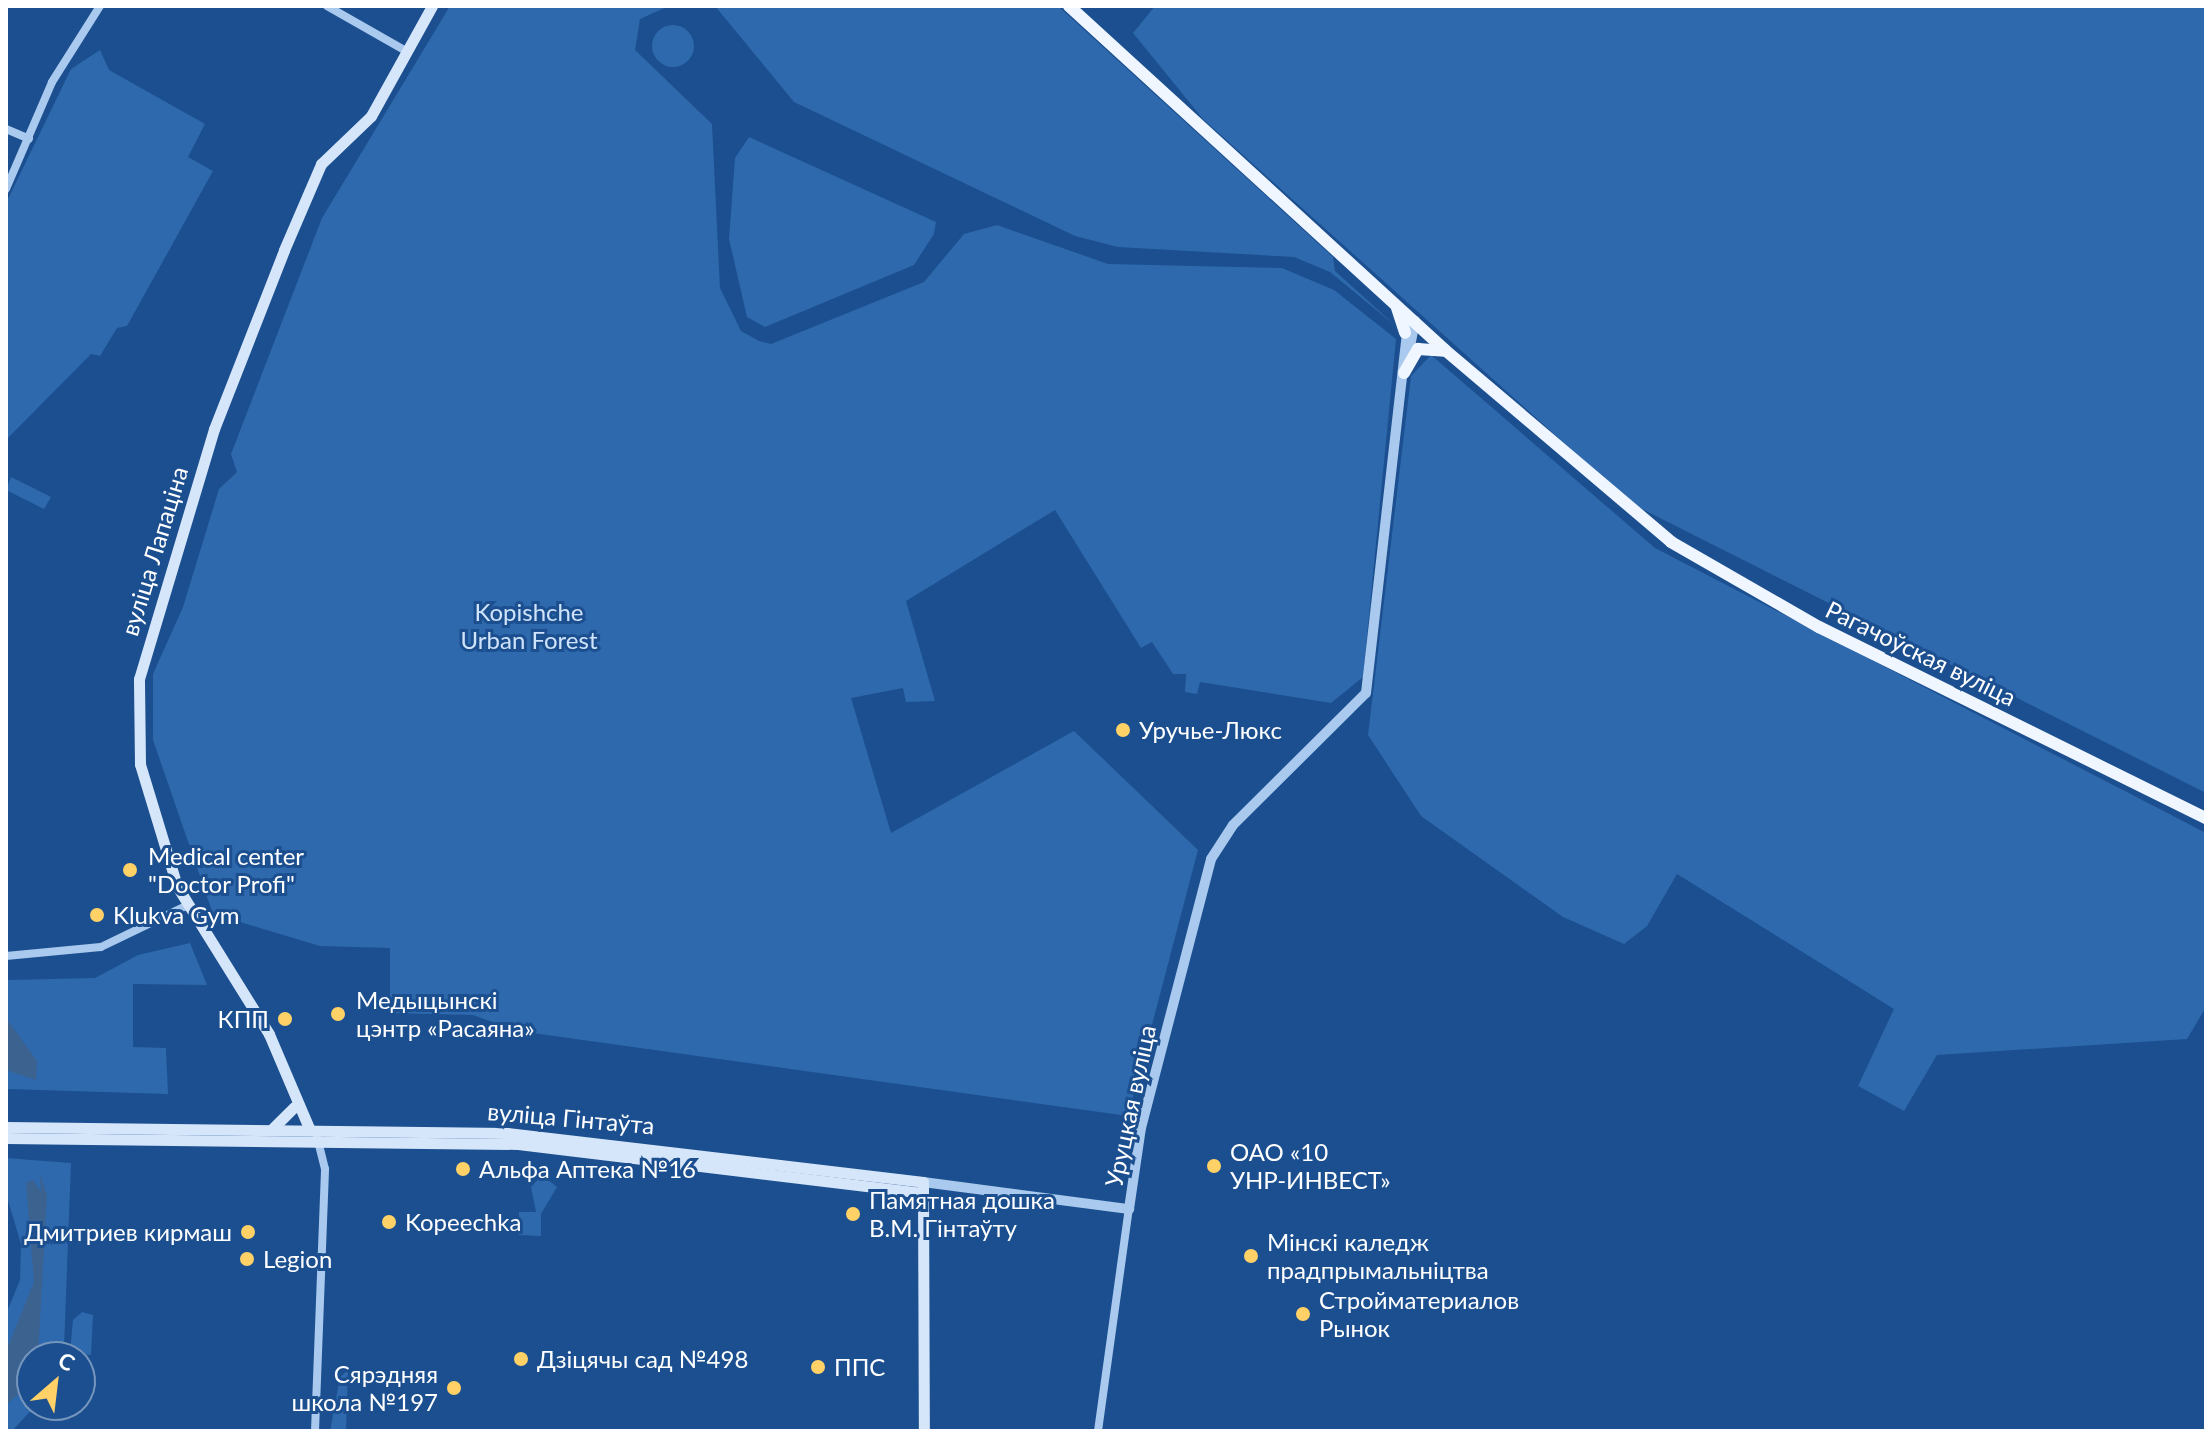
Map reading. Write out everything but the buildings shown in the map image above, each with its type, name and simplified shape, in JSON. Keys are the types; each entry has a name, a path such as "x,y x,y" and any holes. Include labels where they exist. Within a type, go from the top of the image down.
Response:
{"main road":[{"name":"вуліца Лапаціна","path":"309,1128 269,1034 186,906 140,764 139,679 214,429 321,164 371,116 432,6"},
{"name":"Рагачоўская вуліца","path":"1069,6 1448,352 1628,508 1774,603 2206,818"},
{"path":"1394,302 1405,333"},
{"path":"1404,373 1418,349 1448,352"},
{"path":"186,906 294,1107 317,1138"},
{"path":"273,1128 294,1107"},
{"name":"вуліца Гінтаўта","path":"6,1127 309,1128 570,1138 922,1188"},
{"name":"вуліца Гінтаўта","path":"6,1138 317,1138 615,1152 922,1188"},
{"path":"922,1188 924,1431"}],"street":[{"path":"6,189 52,82 100,6"},
{"path":"327,6 406,51"},
{"path":"6,129 29,139"},
{"path":"1394,420 1405,333 1415,321"},
{"path":"1394,420 1415,321"},
{"name":"Уруцкая вуліца","path":"1098,1431 1141,1128 1220,842 1366,693 1394,420"},
{"path":"6,956 101,947 186,906"},
{"path":"315,1431 325,1169 317,1138"},
{"path":"922,1188 1129,1209"}],"green space":[{"name":"Kopishche Urban Forest","path":"450,6 669,6 640,19 635,50 712,124 720,288 741,331 759,341 771,344 924,282 964,234 997,225 1108,264 1282,268 1334,290 1396,339 1363,677 1331,703 1200,682 1197,694 1185,692 1186,674 1173,674 1152,642 1141,648 1055,510 906,601 935,701 906,702 903,688 851,698 891,833 1074,731 1198,850 1128,1116 518,1031 473,1015 390,1013 390,948 320,946 213,914 153,740 153,674 183,607 219,489 237,472 231,454 322,218"},
{"path":"715,6 1058,6 1333,257 1335,271 1397,327 1330,272 1294,257 1118,247 1075,236 794,102"},
{"path":"1155,6 2206,6 2206,793 1632,504 1203,119 1133,33"},
{"path":"673,25 688,31 694,46 688,61 673,67 658,61 652,46 658,31"},
{"path":"100,50 109,70 205,124 188,157 213,171 127,326 117,328 100,356 91,354 6,440 6,203 71,69"},
{"path":"749,137 936,222 934,234 914,265 765,327 747,317 729,239 735,158"},
{"path":"1431,355 1655,548 2206,833 2206,1007 2187,1039 1937,1055 1904,1111 1858,1086 1894,1009 1677,874 1647,926 1624,944 1563,917 1421,816 1368,735 1411,376"},
{"path":"11,477 51,497 44,509 6,490"},
{"path":"190,943 207,985 133,984 133,1047 166,1048 168,1094 6,1089 6,980 95,978 138,955"},
{"path":"6,1158 71,1163 64,1341 16,1341 16,1421 21,1421 12,1431 6,1431 6,1314 20,1280 21,1244 6,1194"},
{"path":"542,1175 557,1187 541,1214 541,1236 519,1235 519,1212 536,1212 531,1187"},
{"path":"82,1312 93,1315 92,1341 71,1341 73,1320"},
{"path":"348,1370 346,1431 330,1431 340,1377"}],"shaded area":[{"path":"6,1018 37,1061 36,1080 6,1070"},
{"path":"40,1174 47,1195 39,1341 16,1341 16,1396 6,1405 6,1351 34,1282 26,1183 33,1180 41,1192"}],"place":[{"name":"Уручье-Люкс","path":"1123,730"},
{"name":"Medical center \"Doctor Profi\"","path":"130,870"},
{"name":"Klukva Gym","path":"97,915"},
{"name":"Медыцынскі цэнтр «Расаяна»","path":"338,1014"},
{"name":"КПП","path":"285,1019"},
{"name":"ОАО «10 УНР-ИНВЕСТ»","path":"1214,1166"},
{"name":"Альфа Аптека №16","path":"463,1169"},
{"name":"Памятная дошка В.М. Гінтаўту","path":"853,1214"},
{"name":"Kopeechka","path":"389,1222"},
{"name":"Дмитриев кирмаш","path":"248,1232"},
{"name":"Мінскі каледж прадпрымальніцтва","path":"1251,1256"},
{"name":"Legion","path":"247,1259"},
{"name":"Стройматериалов Рынок","path":"1303,1314"},
{"name":"Дзіцячы сад №498","path":"521,1359"},
{"name":"ППС","path":"818,1367"},
{"name":"Сярэдняя школа №197","path":"454,1388"}]}
